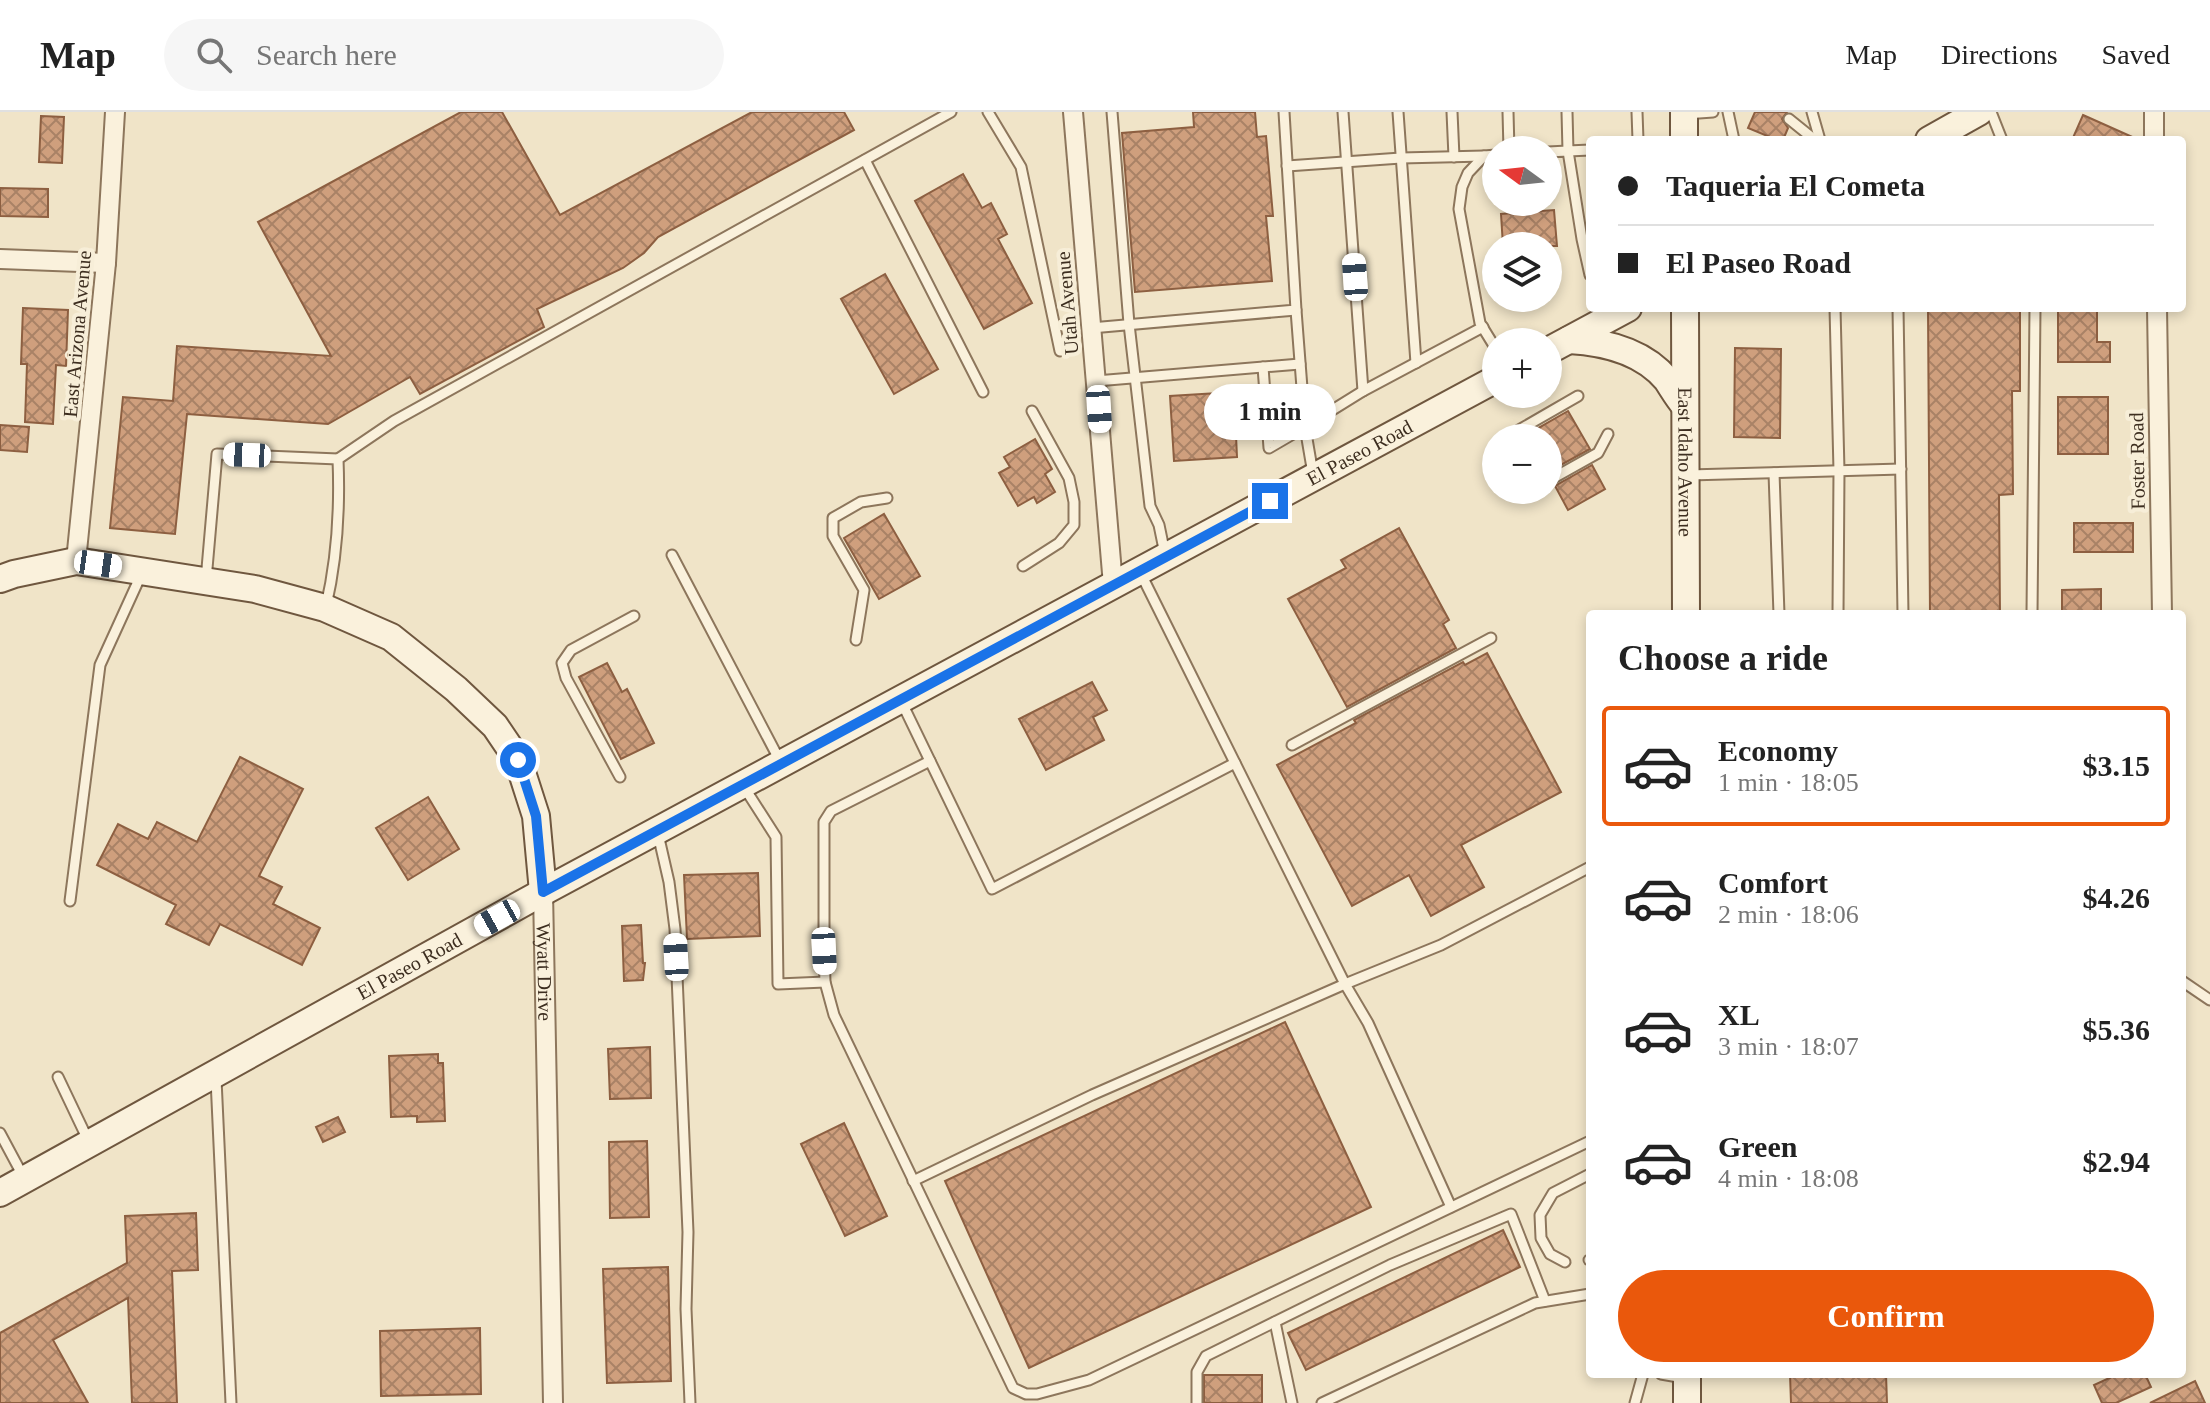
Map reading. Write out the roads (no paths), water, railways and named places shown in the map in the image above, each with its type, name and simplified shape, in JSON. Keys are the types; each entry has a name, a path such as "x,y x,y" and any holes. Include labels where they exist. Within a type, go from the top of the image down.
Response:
{"main road":[{"path":"1684,113 1684,136"},
{"path":"1935,136 1964,116"},
{"path":"1562,343 1611,312"},
{"name":"East Idaho Avenue","path":"1685,312 1686,610"},
{"path":"1562,345 1586,341 1642,358 1668,381 1685,406"},
{"name":"El Paseo Road","path":"0,1193 543,892 1482,387"},
{"path":"0,579 76,561"},
{"name":"Wyatt Drive","path":"76,561 255,589 325,608 391,637 456,689 495,726 518,760 536,816 543,892"}],"street":[{"name":"East Arizona Avenue","path":"76,561 106,263 115,112"},
{"name":"Utah Avenue","path":"1073,112 1113,585"},
{"path":"2154,112 2154,136"},
{"path":"0,259 106,263"},
{"name":"Foster Road","path":"2157,312 2162,610"},
{"name":"Wyatt Drive","path":"543,892 553,1403"}],"lane":[{"path":"206,580 217,454 338,459 394,421 951,112"},
{"path":"988,112 1021,167 1060,351"},
{"path":"1112,112 1129,324 1150,506 1159,525 1165,557"},
{"path":"1284,112 1305,427 1314,477"},
{"path":"1343,112 1363,391"},
{"path":"1398,112 1416,363"},
{"path":"1452,112 1454,157"},
{"path":"1508,112 1509,136"},
{"path":"1567,112 1568,151 1586,257"},
{"path":"1637,112 1638,136"},
{"path":"1684,113 1713,112"},
{"path":"1728,112 1733,136"},
{"path":"1812,112 1817,136"},
{"path":"1991,112 2000,136"},
{"path":"1789,119 1812,136"},
{"path":"1562,151 1586,150"},
{"path":"1287,166 1482,156"},
{"path":"1263,367 1269,448 1363,391 1483,327 1459,209 1462,187 1468,173 1482,158"},
{"path":"865,160 983,392"},
{"path":"1091,328 1296,310"},
{"path":"1835,312 1838,610"},
{"path":"1898,312 1903,610"},
{"path":"2032,610 2035,312"},
{"path":"1096,381 1300,364"},
{"path":"1529,424 1578,396"},
{"path":"1023,566 1059,543 1074,525 1074,502 1069,478 1032,411"},
{"path":"1562,473 1598,453 1608,434"},
{"path":"325,608 334,573 338,459"},
{"path":"1685,476 1901,469"},
{"path":"1774,473 1779,610"},
{"path":"856,640 864,590 833,536 833,518 861,502 887,498"},
{"path":"672,555 782,764"},
{"path":"70,901 100,665 142,571"},
{"path":"1139,571 1345,984 1368,1023 1451,1207"},
{"path":"620,777 566,678 562,663 571,650 634,616"},
{"path":"1292,745 1491,638"},
{"path":"900,700 992,889 1235,763"},
{"path":"930,761 831,811 824,822 825,982 834,1015 1013,1388 1026,1394 1057,1390 1089,1380 1586,1143"},
{"path":"743,785 776,837 778,984 825,982"},
{"path":"657,831 669,882 675,929 688,1232 686,1309 690,1403"},
{"path":"913,1181 1092,1095 1441,945 1586,869"},
{"path":"2186,984 2210,1000"},
{"path":"216,1073 231,1403"},
{"path":"58,1077 90,1143"},
{"path":"0,1133 25,1179"},
{"path":"1565,1262 1550,1254 1541,1238 1540,1215 1553,1193 1586,1176"},
{"path":"1197,1403 1197,1372 1206,1356 1390,1265 1511,1214 1545,1301"},
{"path":"1322,1403 1535,1303 1586,1295"},
{"path":"1275,1322 1292,1403"},
{"path":"1635,1403 1642,1378"}]}
